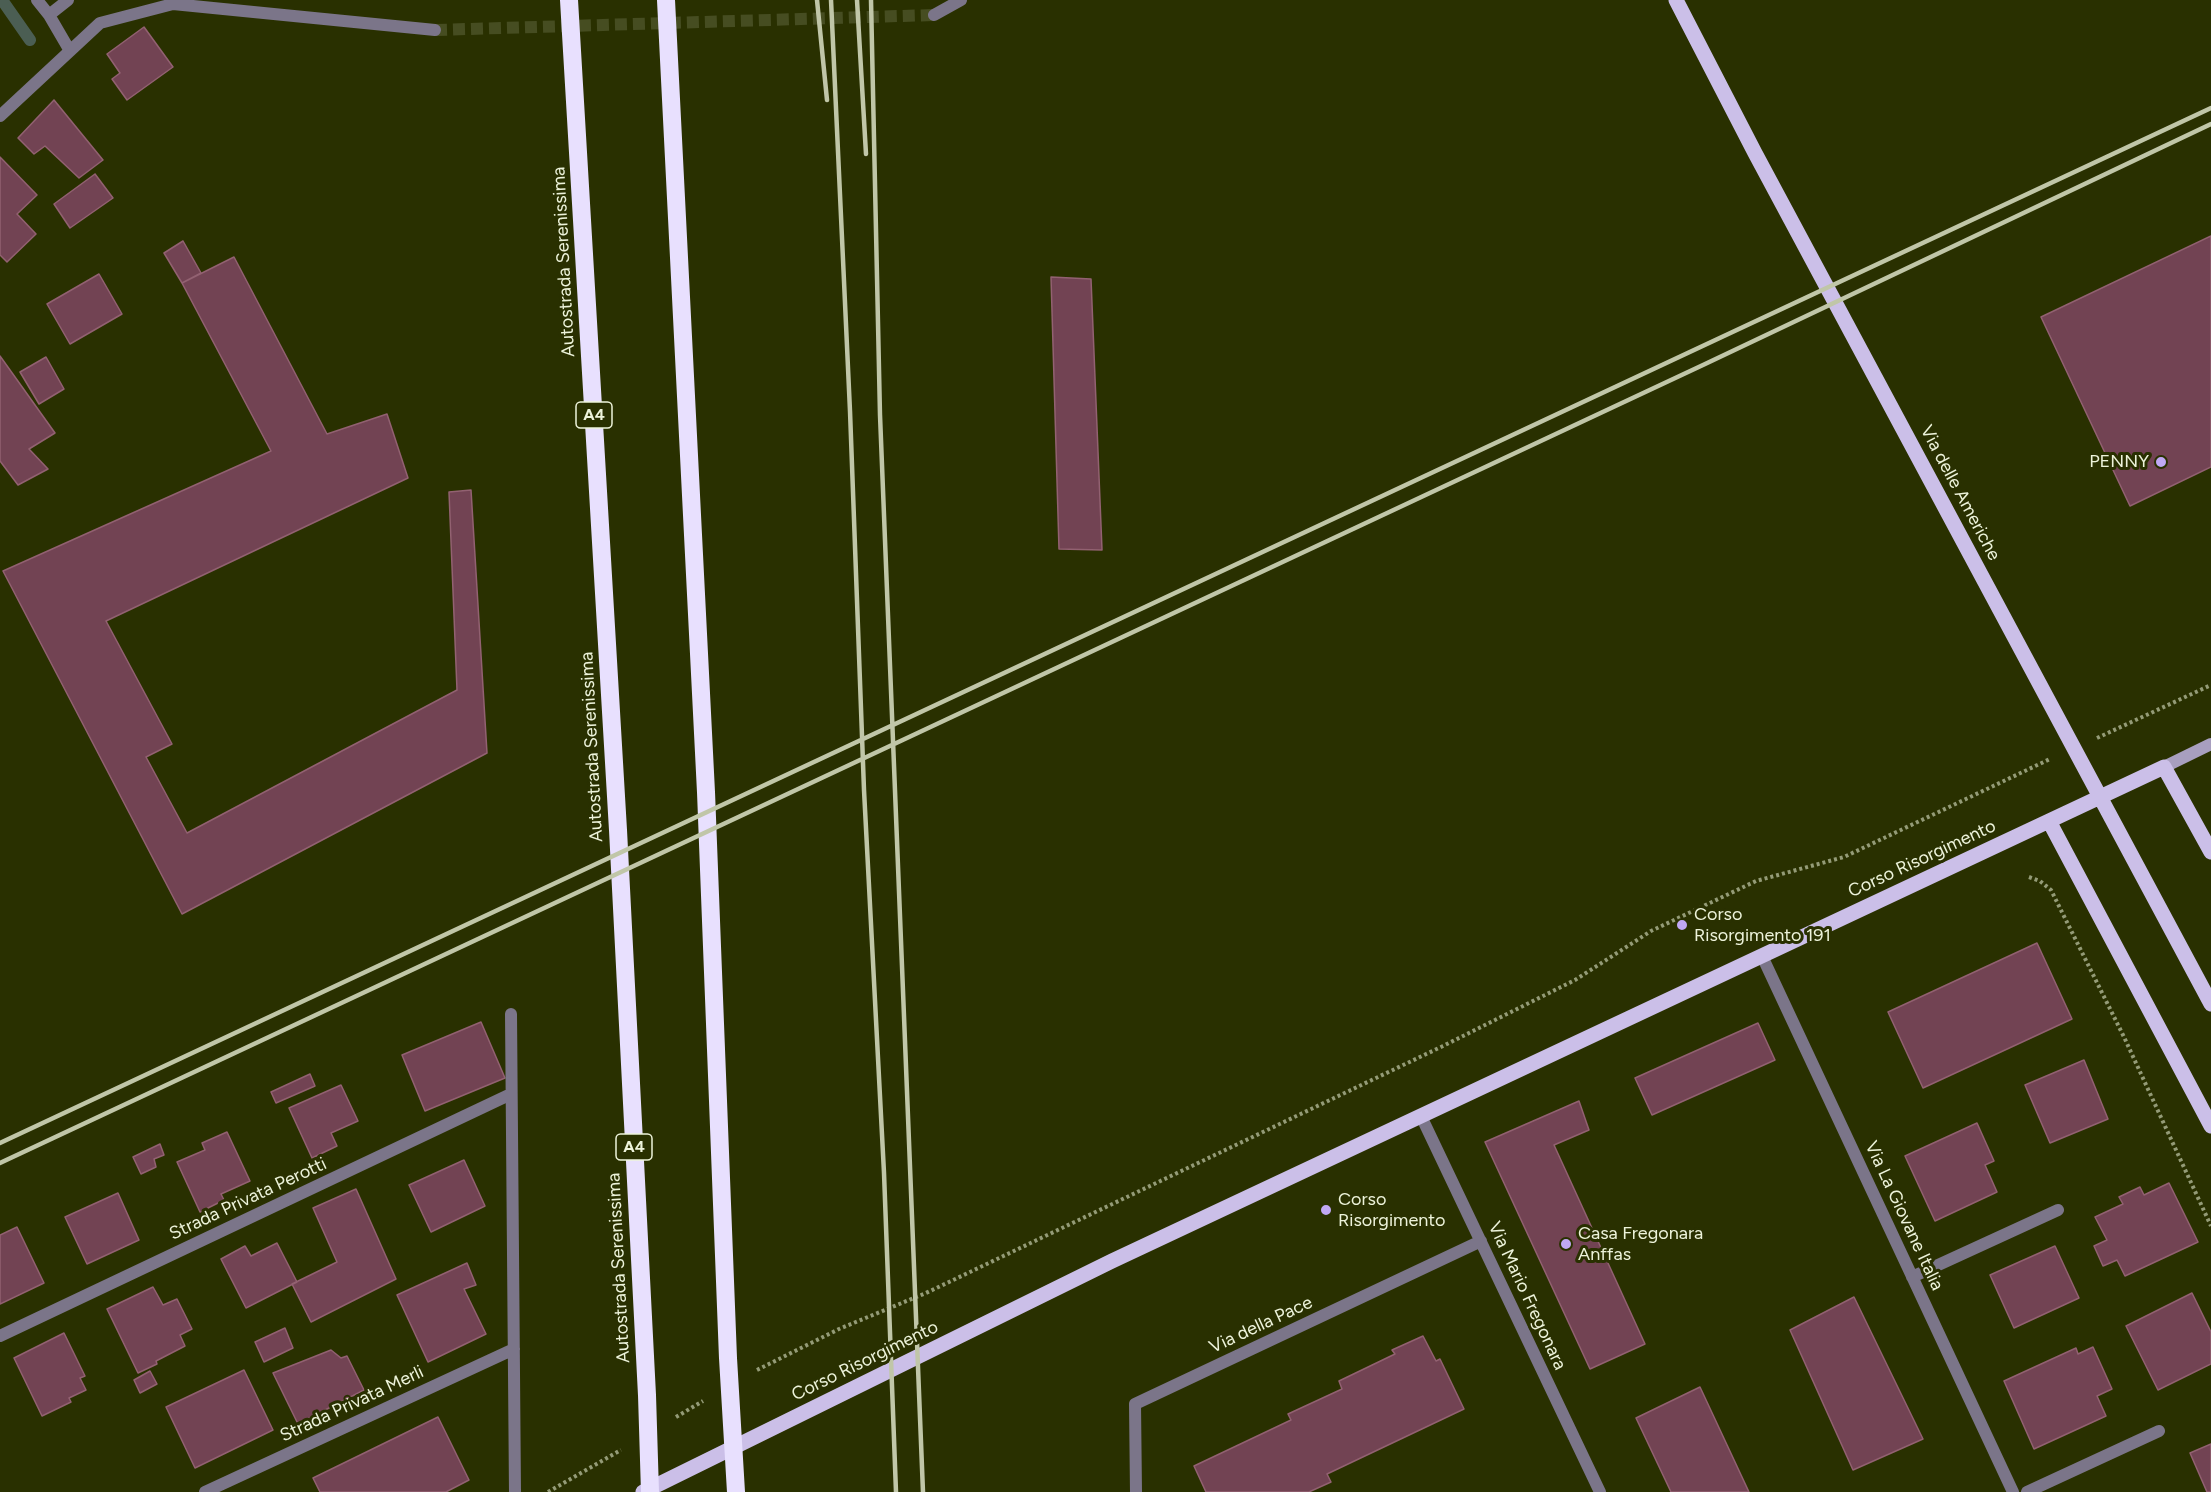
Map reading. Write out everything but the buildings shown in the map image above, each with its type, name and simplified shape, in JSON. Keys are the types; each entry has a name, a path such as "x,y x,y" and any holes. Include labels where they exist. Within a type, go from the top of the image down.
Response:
{"highway":[{"name":"Autostrada Serenissima","path":"569,0 618,830 650,1492"},
{"path":"666,0 706,792 728,1358 736,1492"}],"main road":[{"name":"Via delle Americhe","path":"1676,0 1755,153 2211,1004"},
{"name":"Corso Risorgimento","path":"643,1492 1112,1261 2211,744"},
{"path":"2164,766 2211,852"},
{"path":"2049,821 2211,1126"}],"street":[{"path":"37,0 49,15 70,51"},
{"path":"49,15 68,0"},
{"path":"934,15 961,0"},
{"path":"0,116 100,23 173,4 435,30"},
{"name":"Via La Giovane Italia","path":"1762,956 2013,1492"},
{"path":"511,1014 515,1492"},
{"name":"Strada Privata Perotti","path":"0,1336 512,1094"},
{"name":"Via Mario Fregonara","path":"1421,1116 1600,1492"},
{"path":"1912,1276 2058,1210"},
{"name":"Via della Pace","path":"1136,1492 1134,1404 1481,1241"},
{"name":"Strada Privata Merli","path":"205,1492 514,1349"},
{"path":"2027,1492 2159,1431"}],"path":[{"path":"2086,742 2211,685"},
{"name":"Corso Risorgimento","path":"753,1372 840,1329 926,1293 1443,1046 1575,980 1651,931 1756,881 1844,857 2054,757"},
{"path":"2029,877 2040,881 2051,890 2124,1037 2211,1226"},
{"path":"671,1420 712,1396"},
{"path":"548,1492 630,1444"}],"waterway":[{"path":"2,0 30,40"}],"tunnel":[{"path":"435,30 934,15"}],"railway":[{"path":"817,0 827,100"},
{"path":"831,0 850,411 864,790 884,1173 896,1492"},
{"path":"857,0 866,154"},
{"path":"871,0 880,415 923,1492"},
{"path":"0,1143 2211,108"},
{"path":"0,1163 1703,365 2211,124"}],"place":[{"name":"PENNY","path":"2161,462"},
{"name":"Corso Risorgimento 191","path":"1682,925"},
{"name":"Corso Risorgimento","path":"1326,1210"},
{"name":"Casa Fregonara Anffas","path":"1566,1244"}]}
